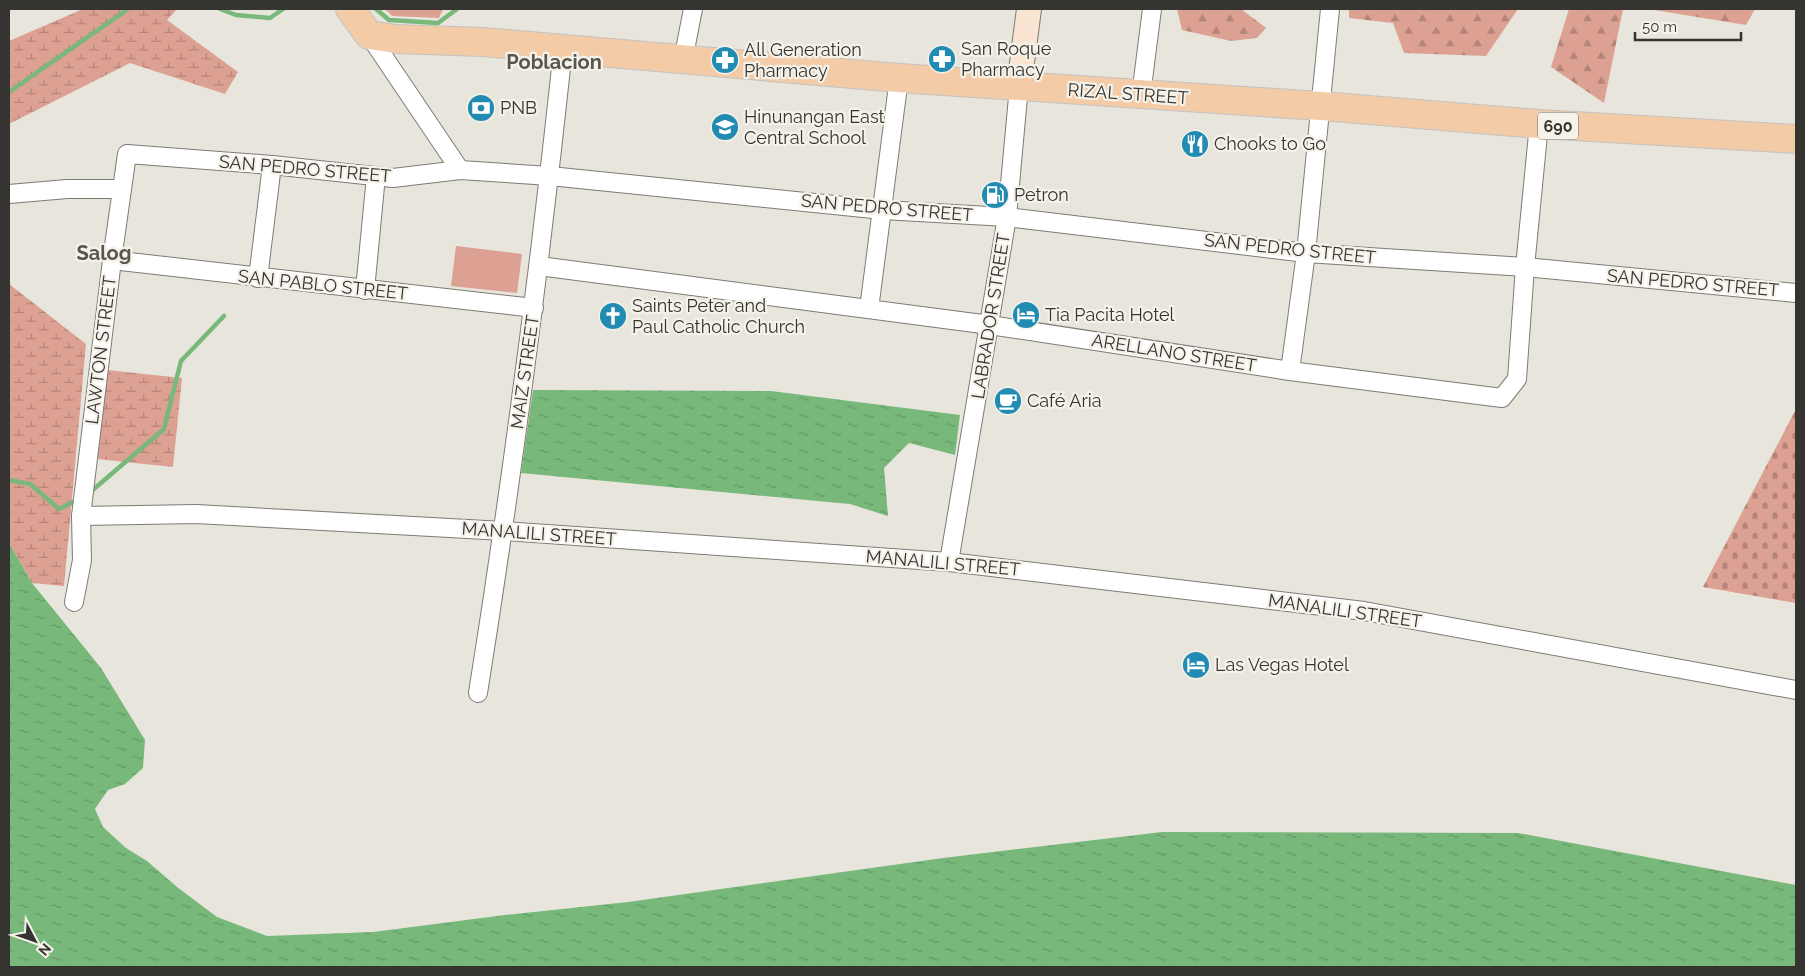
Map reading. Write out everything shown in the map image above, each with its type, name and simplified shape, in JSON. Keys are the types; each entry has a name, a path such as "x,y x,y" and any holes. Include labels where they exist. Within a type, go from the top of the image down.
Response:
{"main road":[{"path":"350,9 369,35"},
{"name":"RIZAL STREET","path":"369,35 396,39 483,42 899,78 1320,106"},
{"name":"690","path":"1320,106 1539,124 1796,139"}],"street":[{"path":"683,60 693,9"},
{"name":"LABRADOR STREET","path":"949,562 1007,217 1019,86 1029,9"},
{"path":"1141,95 1152,9"},
{"path":"1290,371 1306,253 1330,9"},
{"path":"369,35 460,170"},
{"name":"MAIZ STREET","path":"478,693 504,531 534,308 563,50"},
{"path":"869,309 899,78"},
{"name":"ARELLANO STREET","path":"539,266 990,325 1290,371 1502,398 1517,379 1525,267 1539,124"},
{"name":"SAN PEDRO STREET","path":"127,154 272,165 394,178 460,170 550,176 883,210 1007,217 1306,253 1525,267 1796,293"},
{"name":"LAWTON STREET","path":"74,602 82,560 81,516 112,260 127,154"},
{"path":"258,278 272,165"},
{"path":"364,290 376,176"},
{"path":"9,194 68,189 122,189"},
{"name":"SAN PABLO STREET","path":"112,260 534,308"},
{"name":"MANALILI STREET","path":"81,516 196,514 504,531 949,562 1364,610 1796,690"}],"green space":[{"path":"83,9 177,9 167,20 238,72 225,94 130,63 9,124 9,41"},
{"path":"385,9 443,9 439,18 392,16"},
{"path":"1177,9 1241,9 1266,28 1257,38 1231,41 1182,30"},
{"path":"1349,9 1518,9 1486,56 1404,53 1393,23 1349,18"},
{"path":"1569,9 1623,9 1604,103 1551,67"},
{"path":"1648,9 1755,9 1746,25"},
{"path":"456,246 522,254 517,293 451,286"},
{"path":"9,284 86,344 64,586 32,583 9,543"},
{"path":"107,370 182,378 173,467 97,459"},
{"path":"1796,409 1796,603 1703,587"}],"water":[{"path":"533,390 771,391 960,415 955,455 909,443 884,468 888,516 850,504 521,473"},
{"path":"9,543 32,583 101,668 145,740 143,768 125,784 108,790 95,809 103,827 126,848 147,861 177,887 217,917 267,936 373,932 628,902 943,858 1162,832 1518,833 1796,885 1796,967 9,967"}],"waterway":[{"path":"9,92 128,9"},
{"path":"220,9 236,15 270,18 283,9"},
{"path":"376,9 389,20 438,23 457,9"},
{"path":"88,494 164,429 181,361 224,316"},
{"path":"9,480 30,484 59,509 79,499"}],"place":[{"name":"San Roque Pharmacy","path":"942,59"},
{"name":"All Generation Pharmacy","path":"725,60"},
{"name":"PNB","path":"481,108"},
{"name":"Hinunangan East Central School","path":"725,127"},
{"name":"Chooks to Go","path":"1195,144"},
{"name":"Petron","path":"995,195"},
{"name":"Tia Pacita Hotel","path":"1026,315"},
{"name":"Saints Peter and Paul Catholic Church","path":"613,316"},
{"name":"Café Aria","path":"1008,401"},
{"name":"Las Vegas Hotel","path":"1196,665"}],"district":[{"name":"Poblacion","path":"554,62"},
{"name":"Salog","path":"104,253"}]}
